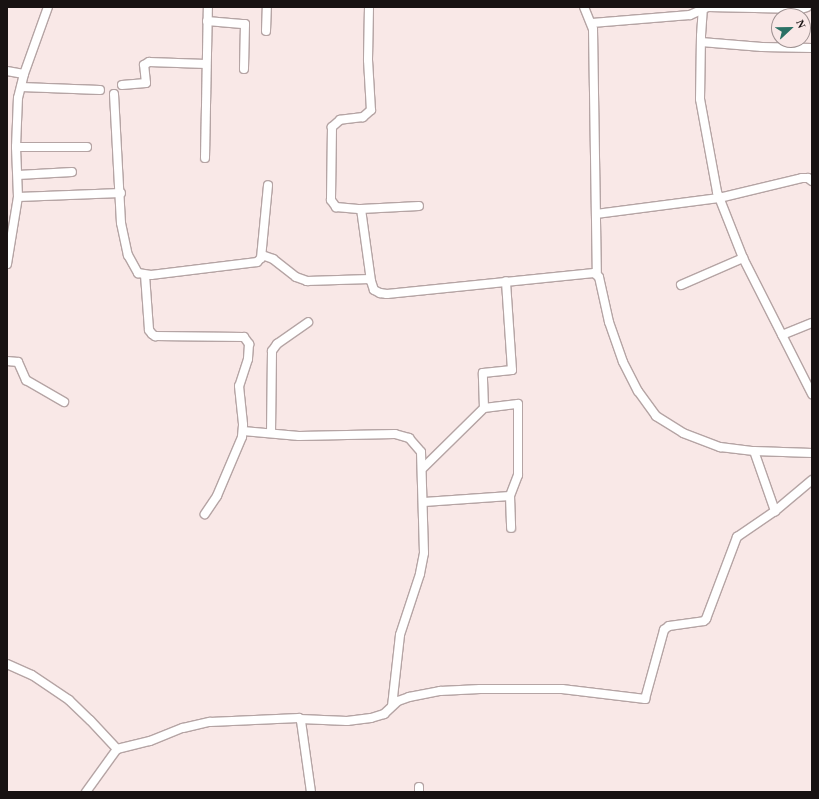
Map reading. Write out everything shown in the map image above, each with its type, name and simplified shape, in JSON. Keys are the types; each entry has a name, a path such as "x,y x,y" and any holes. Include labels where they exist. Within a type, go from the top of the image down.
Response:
{"street":[{"path":"7,264 18,197 16,147 17,108 24,74 48,7"},
{"path":"205,158 208,7"},
{"path":"266,31 267,7"},
{"path":"369,7 368,60 371,110 363,117 340,120 334,124 332,130 330,200 336,207 362,209 419,206"},
{"path":"584,7 592,23 597,274 609,322 631,380 656,416 667,424 696,440 720,447 754,451 812,453"},
{"path":"592,23 690,15 703,8 712,7 801,9 807,7"},
{"path":"703,8 700,99 712,174 719,198 743,258 812,394"},
{"path":"207,21 245,24 244,70"},
{"path":"701,42 762,47 812,48"},
{"path":"122,85 146,83 144,65 149,62 206,64"},
{"path":"7,71 24,74"},
{"path":"21,87 100,90"},
{"path":"114,94 121,193 121,223 128,255 138,272 145,275 257,262 262,258 268,185"},
{"path":"16,147 87,147"},
{"path":"18,175 72,172"},
{"path":"596,214 719,198 802,178 811,179"},
{"path":"18,197 121,193"},
{"path":"362,209 370,279 374,290 380,293 387,294 506,281 597,274"},
{"path":"262,255 273,259 296,277 307,281 370,279"},
{"path":"681,285 743,258"},
{"path":"145,275 149,330 155,336 244,337 248,341 248,359 239,386 243,431 234,458 217,496 205,514"},
{"path":"484,408 483,373 512,370 506,281"},
{"path":"271,433 272,352 283,339 308,322"},
{"path":"782,335 812,323"},
{"path":"7,361 18,362 26,380 64,402"},
{"path":"423,468 484,408 518,404 518,475 510,496 511,528"},
{"path":"243,431 299,436 404,435 414,442 421,452 425,529 422,565 400,635 392,706"},
{"path":"754,451 775,511"},
{"path":"86,792 117,749 150,740 183,728 210,722 300,719 347,721 365,719 382,715 400,700 440,691 480,688 562,689 645,699 664,630 669,626 704,621 706,619 737,537 775,511 812,480"},
{"path":"424,502 510,496"},
{"path":"7,664 32,675 69,700 117,749"},
{"path":"300,719 311,792"}]}
